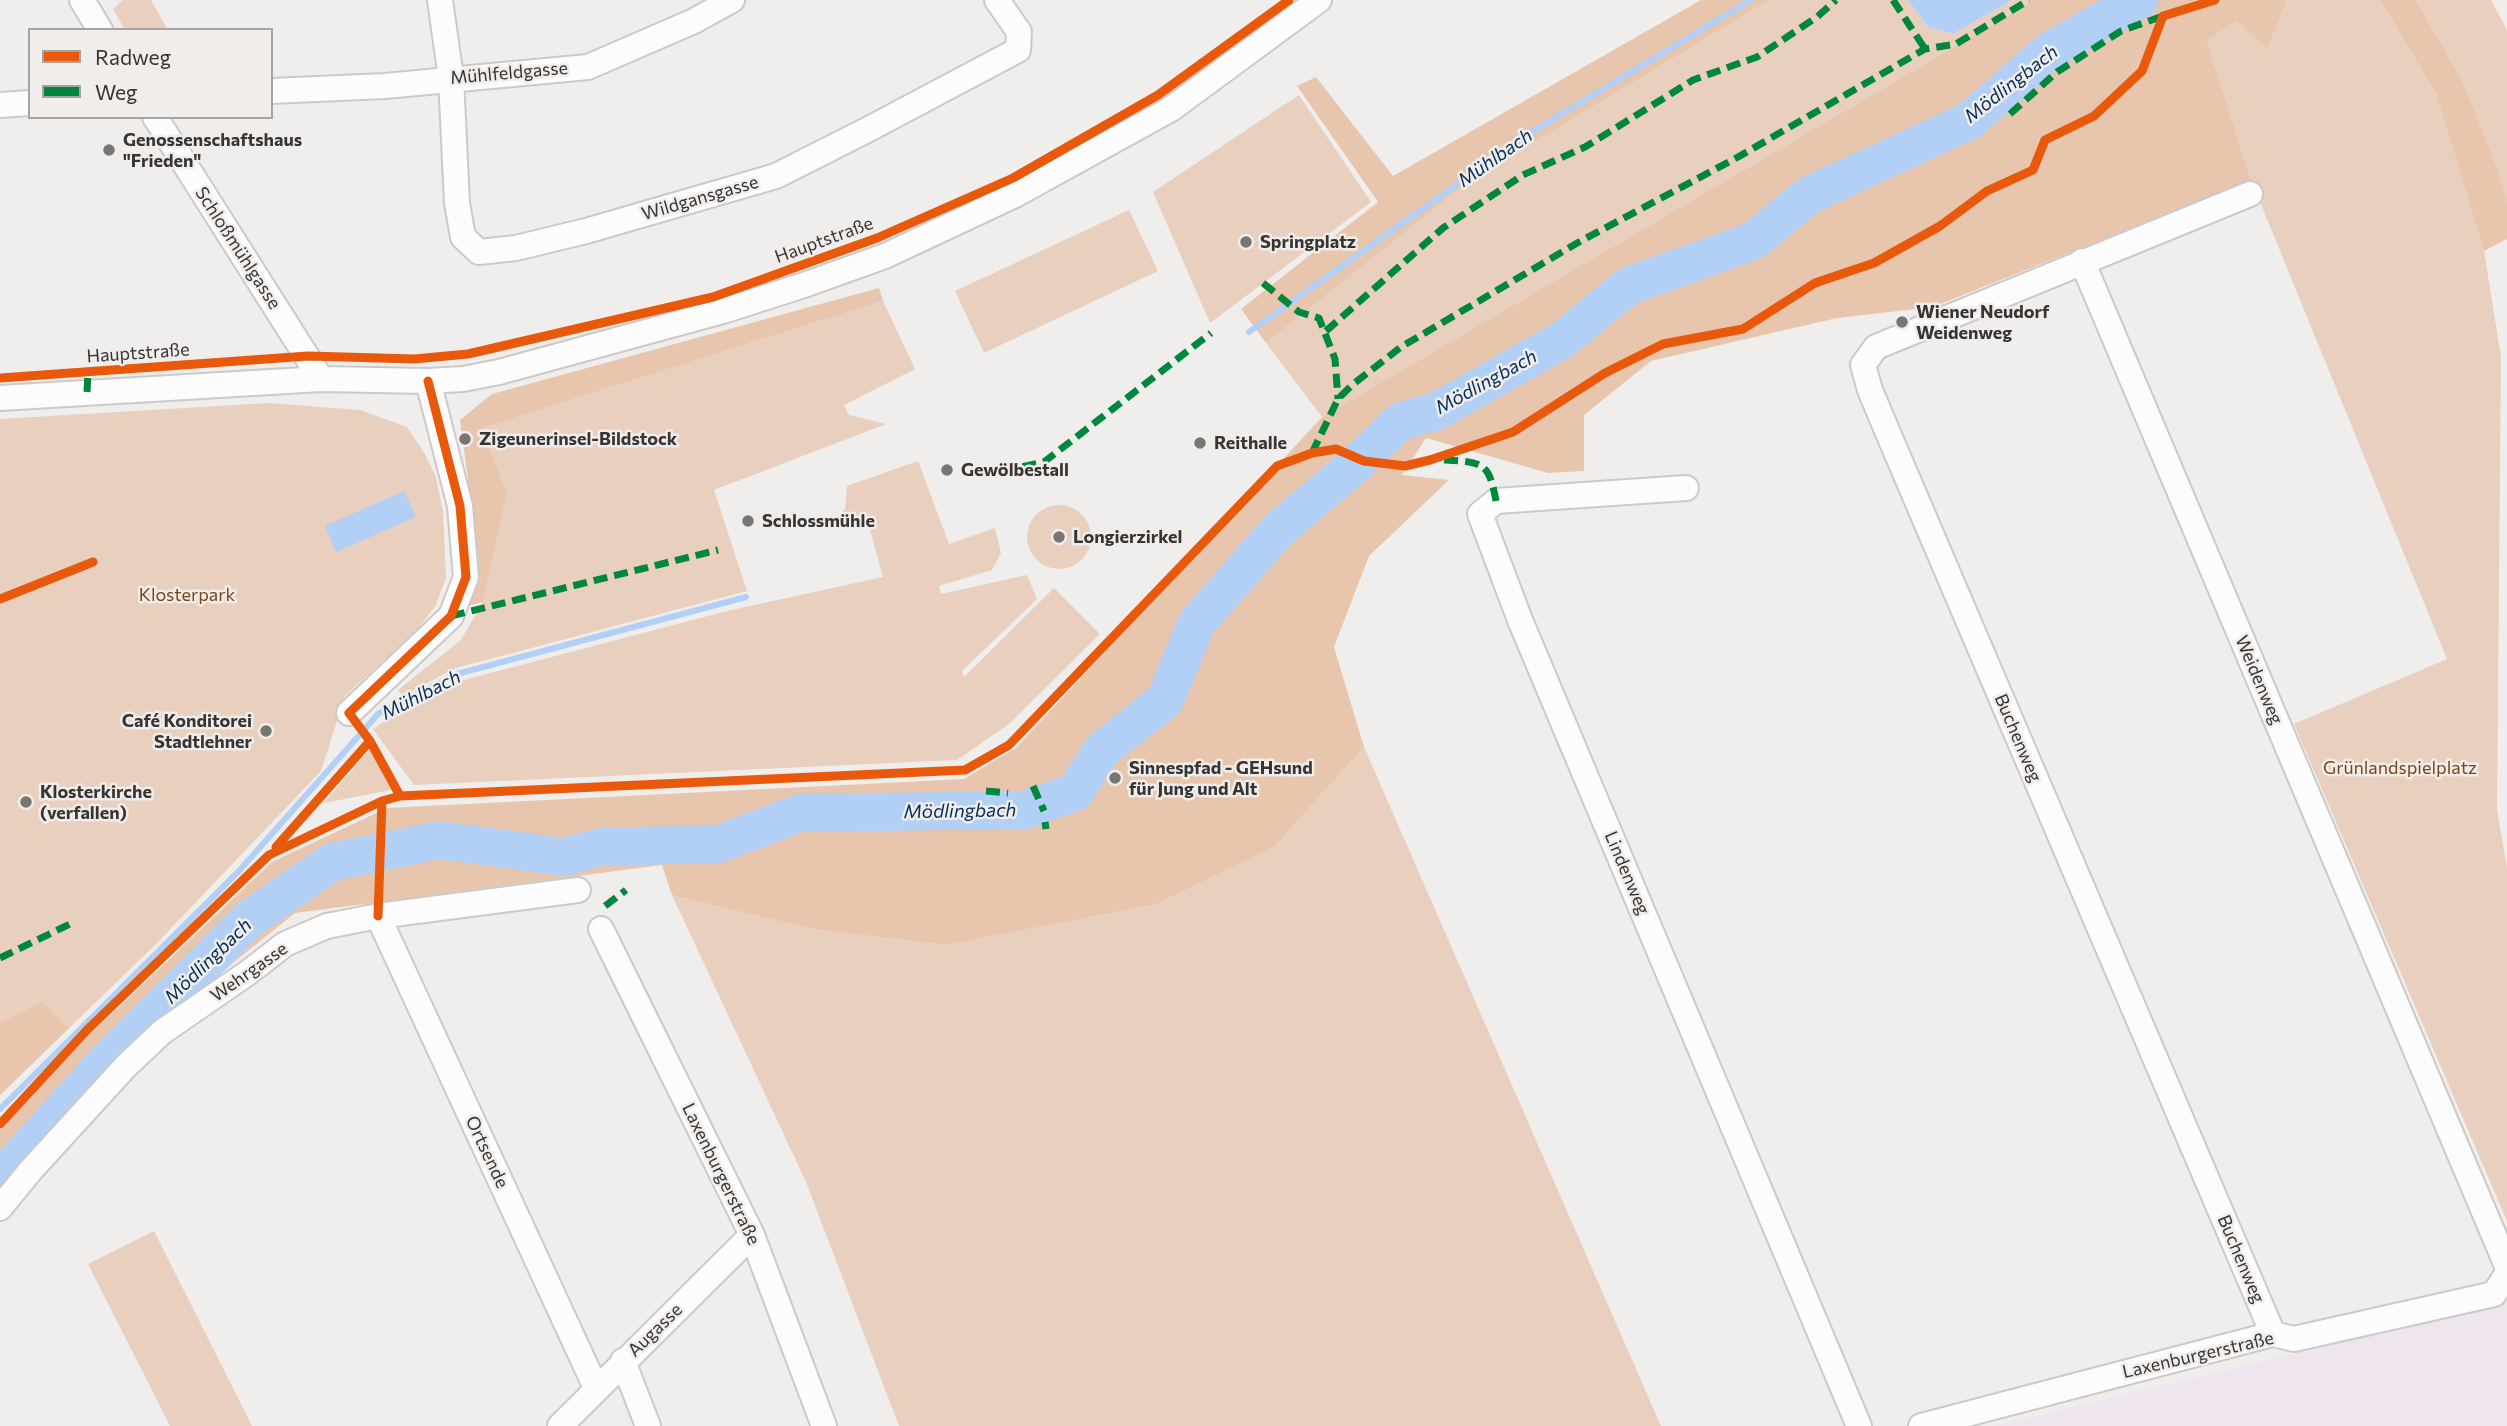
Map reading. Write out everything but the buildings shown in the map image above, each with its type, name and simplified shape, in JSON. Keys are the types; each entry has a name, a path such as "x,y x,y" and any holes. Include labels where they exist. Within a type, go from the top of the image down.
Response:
{"street":[{"path":"440,0 451,78"},
{"name":"Mühlfeldgasse","path":"273,90 385,86 588,67 694,21 732,0"},
{"name":"Wildgansgasse","path":"451,78 457,203 463,237 479,252 516,248 599,228 776,176 867,130 1018,50 1019,32 997,0"},
{"name":"Hauptstraße","path":"0,398 321,379 463,379 499,372 683,322 804,285 885,256 1015,195 1171,109 1320,0"},
{"path":"0,105 28,103"},
{"name":"Schloßmühlgasse","path":"156,119 321,379"},
{"path":"2082,261 2250,194"},
{"name":"Weidenweg","path":"2082,261 2507,1266"},
{"name":"Buchenweg","path":"2082,261 1876,347 1863,365 1870,390 1891,440 2273,1334"},
{"path":"349,713 451,616 466,577 460,506 428,381"},
{"name":"Lindenweg","path":"1686,488 1496,501 1480,514 1525,632 1859,1426"},
{"name":"Wehrgasse","path":"0,1208 109,1084 162,1032 285,944 327,926 379,916 578,890"},
{"name":"Ortsende","path":"379,916 596,1388"},
{"name":"Laxenburgerstraße","path":"601,929 752,1235 824,1426"},
{"name":"Augasse","path":"560,1426 752,1235"},
{"name":"Laxenburgerstraße","path":"1921,1426 2273,1334 2294,1339 2494,1294 2507,1274"},
{"path":"623,1362 648,1426"}],"shaded area":[{"path":"1701,0 1770,0 1468,182 1266,343 1241,309 1378,202 1297,86 1316,77 1393,176"},
{"path":"2034,0 2287,0 2267,49 2237,21 2207,41 2251,180 1933,307 1837,318 1651,361 1584,415 1584,471 1548,473 1426,438 1402,475 1449,480 1369,556 1334,647 1364,747 1274,847 1157,904 947,945 811,929 672,895 662,865 295,913 146,1033 130,1029 0,1163 0,1130 81,1043 272,862 387,808 964,779 1016,748 1322,417"},
{"path":"2380,0 2416,0 2462,80 2496,166 2507,203 2507,239 2484,251 2436,94"},
{"path":"879,288 883,301 482,428 507,493 483,602 460,608 474,580 475,531 460,420 492,394"},
{"path":"42,1002 69,1028 0,1095 0,1023"},
{"path":"2507,1302 2507,1426 1994,1426"}],"green space":[{"path":"123,0 151,0 167,28 124,28 113,9"},
{"path":"1770,0 1908,0 1928,27 1953,34 2012,0 2034,0 1322,417 1266,343 1468,182"},
{"name":"Grünlandspielplatz","path":"2287,0 2380,0 2436,94 2484,251 2501,357 2497,810 2507,868 2507,1221 2294,724 2447,659 2251,180 2207,41 2237,21 2267,48"},
{"path":"2416,0 2491,0 2507,30 2507,203 2462,80"},
{"name":"Springplatz","path":"1299,95 1371,202 1210,323 1153,192"},
{"path":"1129,210 1158,271 984,353 955,291"},
{"path":"883,301 915,369 844,405 849,415 886,424 714,490 747,591 456,668 402,696 398,690 461,640 483,602 507,493 482,428"},
{"name":"Klosterpark","path":"269,403 360,410 407,427 435,474 443,511 446,578 436,605 416,631 345,696 321,771 156,944 0,1095 0,419"},
{"path":"918,461 949,544 995,528 1001,553 992,570 939,586 941,594 1027,575 1037,599 962,671 964,677 1054,588 1100,634 1009,724 957,760 414,785 373,729 405,708 460,681 727,611 883,577 869,526 836,518 845,509 847,486"},
{"name":"Longierzirkel","path":"1059,505 1071,507 1082,514 1089,525 1089,549 1082,560 1071,567 1059,569 1047,567 1036,560 1029,549 1027,537 1029,525 1036,514 1047,507"},
{"path":"1364,747 1661,1426 899,1426 806,1182 672,895 811,929 947,945 1157,904 1274,847"},
{"path":"370,749 391,790 324,803"},
{"path":"154,1231 252,1426 170,1426 88,1264"}],"water":[{"path":"1908,0 2012,0 1953,34 1928,27"},
{"path":"404,491 416,517 336,552 325,526"}],"waterway":[{"name":"Mühlbach","path":"1249,332 1530,133 1751,0"},
{"name":"Mödlingbach","path":"0,1179 103,1065 249,919 332,862 440,840 563,857 601,847 718,844 800,813 1025,810 1075,792 1102,750 1165,700 1196,624 1278,530 1355,465 1399,422 1439,410 1562,340 1628,286 1753,241 1809,195 1969,121 2049,51 2139,0"},
{"name":"Mühlbach","path":"0,1109 239,871 378,714 457,674 746,597"}],"marked path":[{"path":"1326,331 1443,228 1523,175 1585,147 1693,80 1757,57 1817,17 1836,0"},
{"path":"1893,0 1925,49"},
{"path":"1312,453 1338,399 1401,347 1579,242 1738,157 1925,49 1956,44 2029,0"},
{"path":"2010,114 2057,72 2121,31 2163,16"},
{"path":"1263,283 1299,312 1319,318 1335,359 1338,399"},
{"path":"1002,471 1044,462 1211,333"},
{"path":"87,392 88,372"},
{"path":"1444,460 1468,462 1482,467 1490,478 1496,501"},
{"path":"451,616 718,550"},
{"path":"1033,786 1044,811"},
{"path":"986,791 1008,793"},
{"path":"1045,822 1046,829"},
{"path":"605,906 626,890"},
{"path":"0,958 70,924"}],"cycle path":[{"path":"0,378 308,356 414,359 468,354 713,297 877,238 1013,178 1158,95 1289,0"},
{"path":"0,1124 87,1030 269,855 382,801 400,796 965,770 1009,745 1277,466 1312,453 1336,449 1364,461 1405,466 1430,460 1513,432 1605,373 1663,344 1743,329 1815,283 1874,263 1940,226 1987,191 2033,170 2045,140 2094,116 2142,71 2163,16 2215,0"},
{"path":"400,796 370,741 349,713 451,616 466,577 460,506 428,381"},
{"path":"0,599 93,562"},
{"path":"276,847 370,741"},
{"path":"378,916 382,801"}],"place":[{"name":"Genossenschaftshaus \"Frieden\"","path":"109,150"},
{"name":"Springplatz","path":"1246,242"},
{"name":"Wiener Neudorf Weidenweg","path":"1902,322"},
{"name":"Zigeunerinsel-Bildstock","path":"465,439"},
{"name":"Reithalle","path":"1200,443"},
{"name":"Gewölbestall","path":"947,470"},
{"name":"Schlossmühle","path":"748,521"},
{"name":"Longierzirkel","path":"1059,537"},
{"name":"Café Konditorei Stadtlehner","path":"266,731"},
{"name":"Sinnespfad - GEHsund für Jung und Alt","path":"1115,778"},
{"name":"Klosterkirche (verfallen)","path":"26,802"}]}
